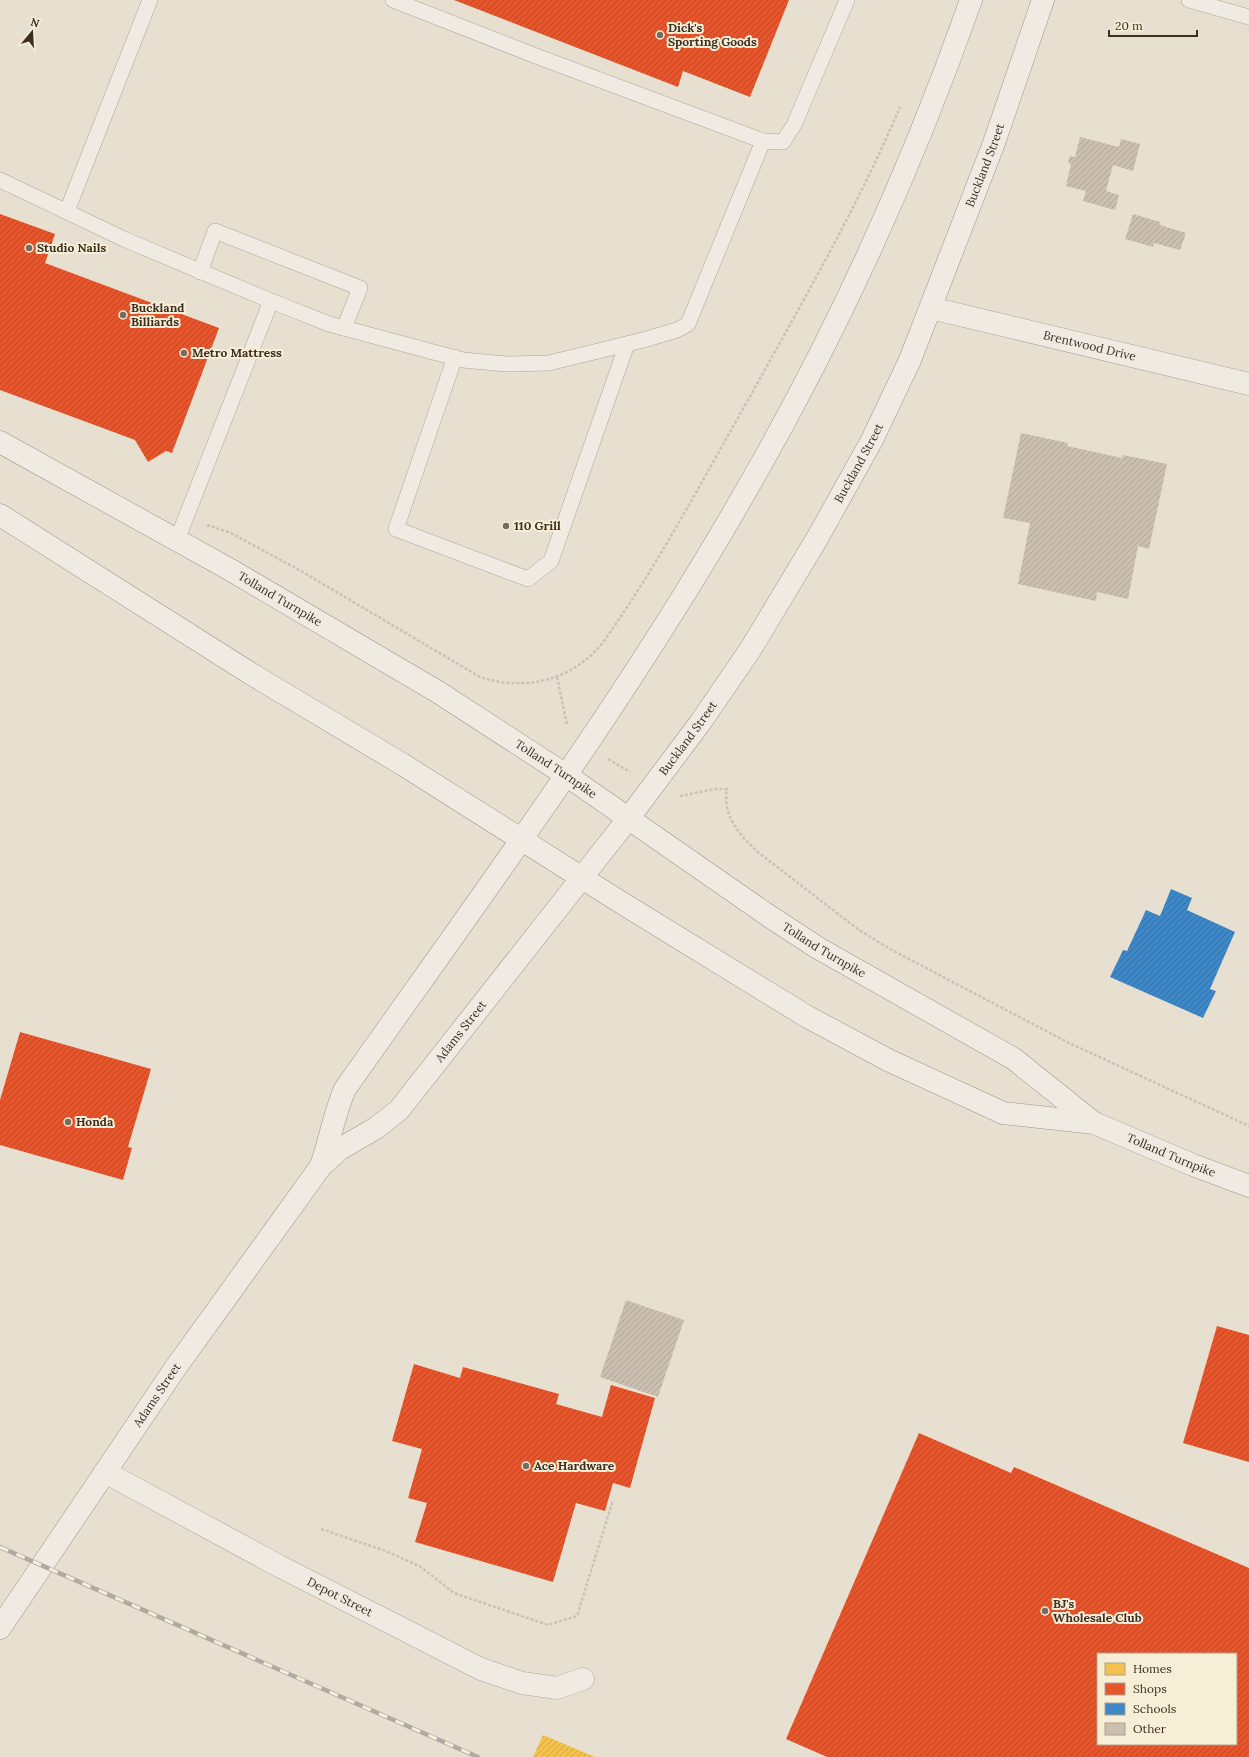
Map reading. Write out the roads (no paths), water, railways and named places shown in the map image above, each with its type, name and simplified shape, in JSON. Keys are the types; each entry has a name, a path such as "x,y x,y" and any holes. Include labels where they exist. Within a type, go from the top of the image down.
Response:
{"main road":[{"path":"522,838 566,775 661,632 747,491 816,363 850,294 892,202 938,88 971,0"},
{"name":"Buckland Street","path":"582,877 700,723 750,650 814,544 872,440 910,360 931,308 994,143 1043,0"},
{"name":"Brentwood Drive","path":"931,308 1249,384"},
{"name":"Tolland Turnpike","path":"0,442 177,540 438,692 566,775 818,948 1014,1059 1094,1123 1193,1165 1249,1186"},
{"name":"Tolland Turnpike","path":"0,515 253,675 402,764 806,1016 888,1060 939,1085 1003,1113 1094,1123"},
{"name":"Adams Street","path":"322,1166 336,1111 345,1089 522,838"},
{"name":"Adams Street","path":"0,1628 188,1351 322,1166 340,1149 376,1128 398,1110 582,877"},
{"name":"Depot Street","path":"105,1472 272,1562 481,1669 522,1683 557,1688 583,1678"}],"lane":[{"path":"67,211 150,0"},
{"path":"393,0 536,56 763,141 783,142 794,125 847,0"},
{"path":"1189,0 1249,17"},
{"path":"0,180 200,272 329,324 455,357 506,364 549,363 677,330 688,324 763,141"},
{"path":"200,272 215,231 290,259 360,288 344,328"},
{"path":"177,540 271,301"},
{"path":"455,357 396,529 528,579 551,561 627,344"}],"railway":[{"path":"0,1547 478,1757"}],"place":[{"name":"Dick's Sporting Goods","path":"660,35"},
{"name":"Studio Nails","path":"29,248"},
{"name":"Buckland Billiards","path":"123,315"},
{"name":"Metro Mattress","path":"184,353"},
{"name":"110 Grill","path":"506,526"},
{"name":"Honda","path":"68,1122"},
{"name":"Ace Hardware","path":"526,1466"},
{"name":"BJ's Wholesale Club","path":"1045,1611"}]}
